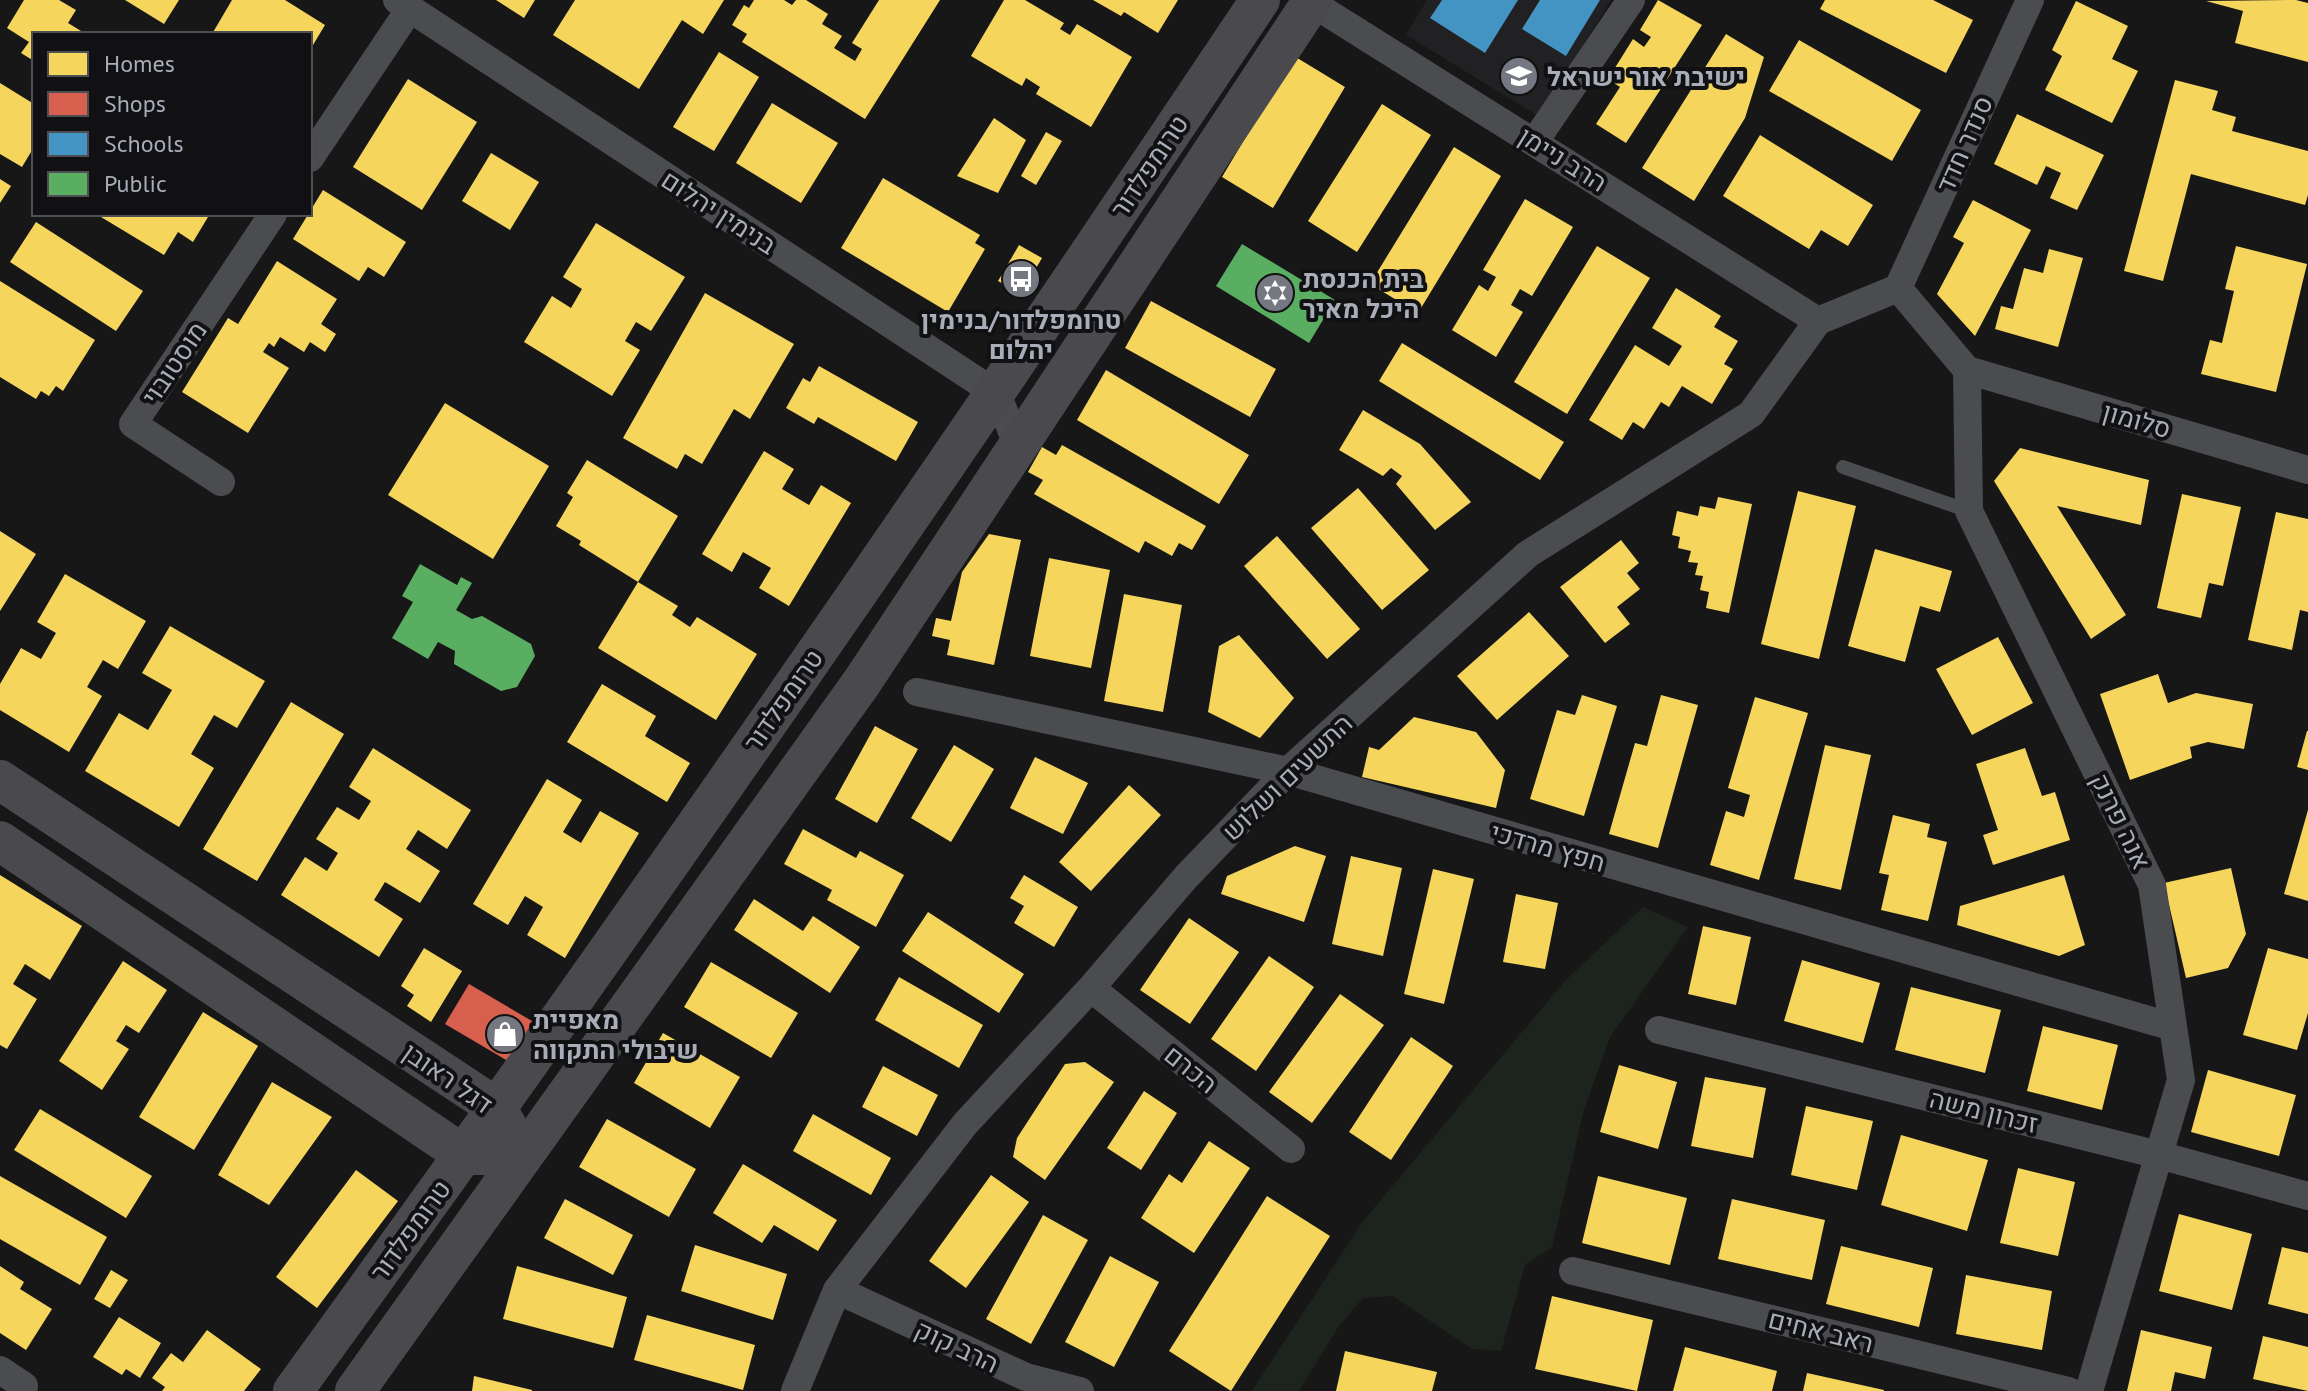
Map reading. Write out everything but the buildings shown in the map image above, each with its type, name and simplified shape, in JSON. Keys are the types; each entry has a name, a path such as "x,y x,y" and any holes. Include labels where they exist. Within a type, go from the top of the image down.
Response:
{"main road":[{"name":"טרומפלדור","path":"293,1391 464,1155 997,394 1260,0"},
{"name":"טרומפלדור","path":"355,1391 862,682 1311,1"},
{"name":"דגל ראובן","path":"0,780 497,1108 523,1156 464,1155 0,841"}],"street":[{"path":"1535,141 1631,0"},
{"name":"סנדר חדד","path":"1898,288 2030,0"},
{"name":"הרב ניימן","path":"1311,1 1818,321"},
{"name":"בנימין יהלום","path":"403,5 997,394"},
{"path":"312,155 403,5"},
{"name":"מוסטובוי","path":"221,482 133,424 272,216"},
{"path":"1818,321 1898,288 1967,370"},
{"name":"התשעים ושלוש","path":"795,1391 837,1290 965,1124 1091,988 1186,877 1288,771 1528,554 1751,414 1818,321"},
{"name":"סלומון","path":"1967,370 2308,470"},
{"name":"אנה פרנק","path":"1967,370 1969,511 2152,885 2181,1080 2089,1391"},
{"path":"997,394 1017,444"},
{"name":"חפץ מרדכי","path":"917,692 1288,771 2173,1027"},
{"name":"הכרם","path":"1091,988 1291,1149"},
{"name":"זכרון משה","path":"1659,1030 2159,1155 2308,1196"},
{"name":"ראב אחים","path":"1573,1271 2069,1391"},
{"name":"הרב קוק","path":"837,1290 1026,1377 1080,1391"},
{"path":"0,1370 24,1386"}],"lane":[{"path":"1843,467 1969,511"}],"shaded area":[{"name":"ישיבת אור ישראל","path":"1427,0 1611,0 1540,117 1406,35"},
{"path":"1643,907 1688,927 1610,1037 1584,1110 1552,1247 1525,1265 1501,1351 1472,1349 1393,1296 1363,1298 1339,1326 1299,1391 1252,1391 1363,1221 1565,981"}],"place":[{"name":"ישיבת אור ישראל","path":"1519,76"},
{"name":"טרומפלדור/בנימין יהלום","path":"1021,279"},
{"name":"בית הכנסת היכל מאיר","path":"1275,293"},
{"name":"מאפיית שיבולי התקווה","path":"505,1034"}]}
